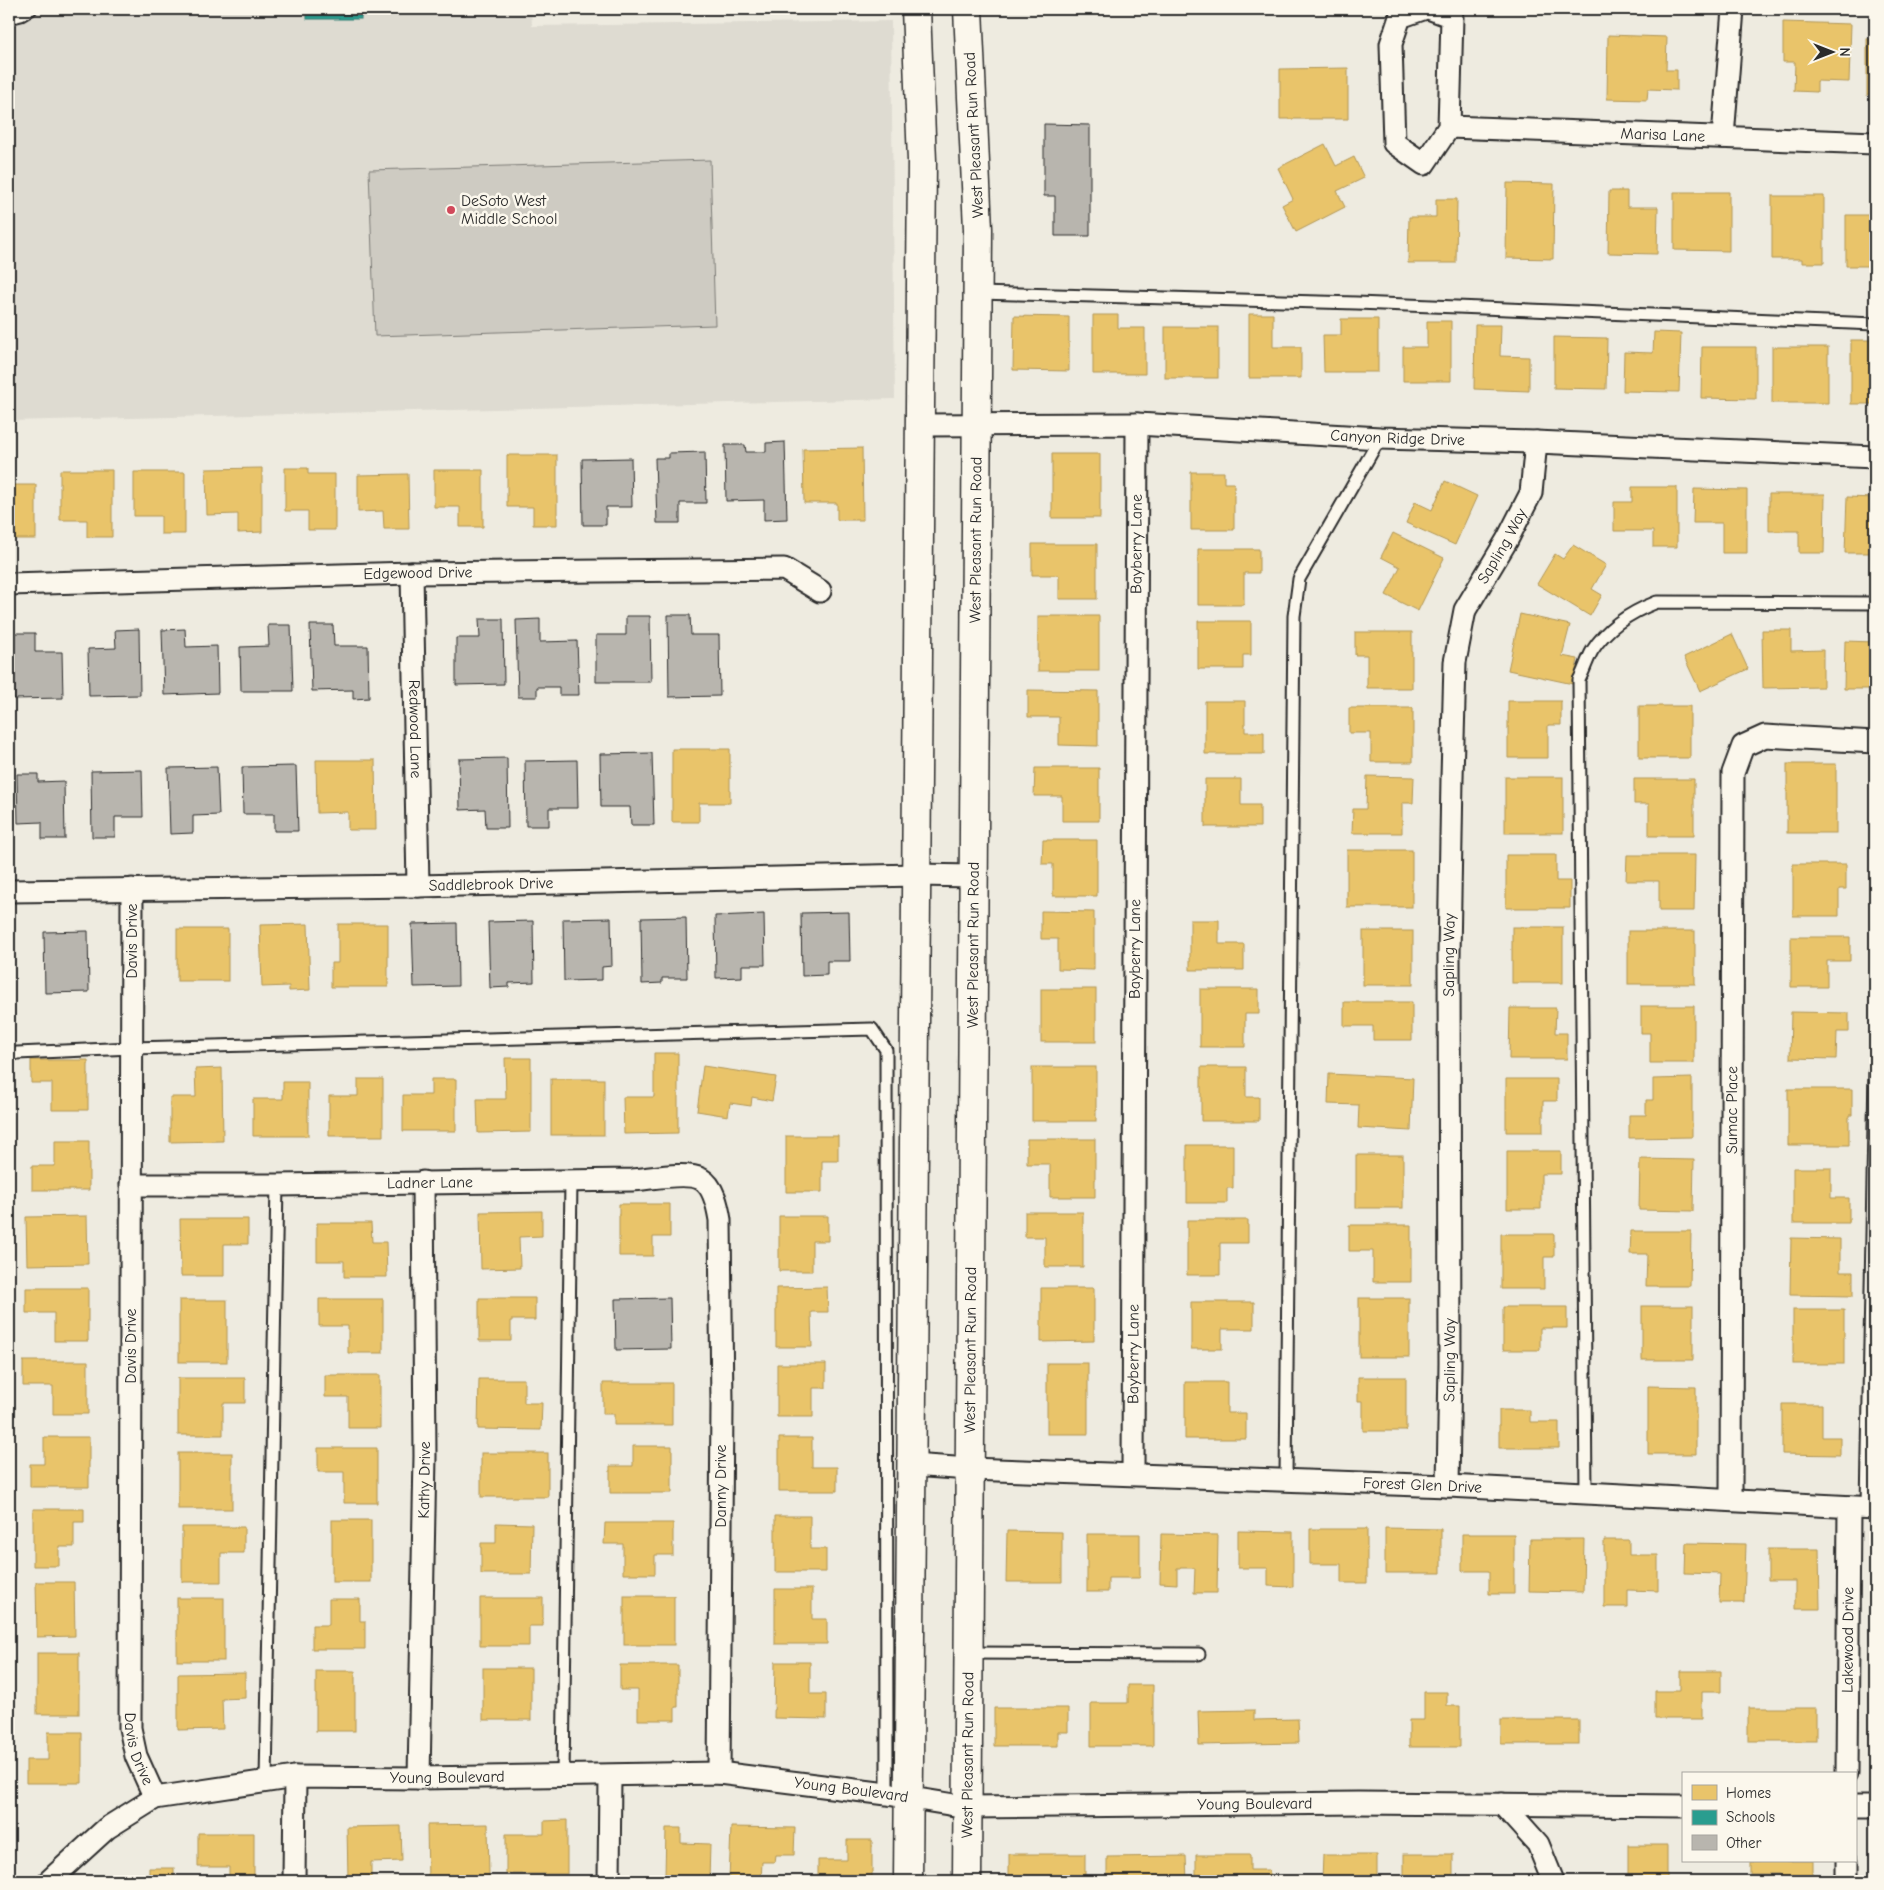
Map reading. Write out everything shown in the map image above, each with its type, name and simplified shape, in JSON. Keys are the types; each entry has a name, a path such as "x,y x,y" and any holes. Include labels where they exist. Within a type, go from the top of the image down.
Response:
{"main road":[{"path":"908,1881 897,1796 911,1465 922,161 916,9"},
{"name":"West Pleasant Run Road","path":"967,1881 978,294 978,229 968,9"}],"street":[{"path":"1423,9 1400,17 1391,44 1394,143 1424,164 1449,127 1452,17 1431,9"},
{"path":"1724,138 1733,9"},
{"name":"Marisa Lane","path":"1449,127 1875,143"},
{"name":"Canyon Ridge Drive","path":"920,426 1137,424 1380,438 1536,442 1875,457"},
{"name":"Bayberry Lane","path":"1132,1474 1137,424"},
{"name":"Sapling Way","path":"1448,1486 1450,1362 1450,956 1455,662 1465,610 1507,540 1531,493 1536,442"},
{"name":"Edgewood Drive","path":"9,584 412,574 784,569 820,591"},
{"name":"Redwood Lane","path":"412,574 418,886"},
{"name":"Sumac Place","path":"1731,1499 1733,773 1743,746 1765,736 1875,742"},
{"name":"Saddlebrook Drive","path":"9,891 418,886 916,875 974,876"},
{"name":"Davis Drive","path":"132,889 130,1728 136,1756 155,1798"},
{"name":"Ladner Lane","path":"131,1185 571,1181 632,1180 689,1176 703,1180 716,1200"},
{"name":"Kathy Drive","path":"419,1778 425,1456 422,1182"},
{"name":"Danny Drive","path":"716,1200 720,1220 722,1405 718,1773"},
{"name":"Forest Glen Drive","path":"911,1465 970,1469 1286,1479 1586,1492 1863,1507"},
{"name":"Lakewood Drive","path":"1847,1772 1863,1507"},
{"name":"Young Boulevard","path":"49,1881 107,1828 155,1798 295,1777 419,1778 718,1773 967,1807 1358,1804 1682,1806"},
{"path":"609,1881 610,1776"},
{"path":"294,1881 295,1777"},
{"path":"1502,1804 1538,1844 1553,1881"},
{"path":"1856,1807 1875,1807"},
{"path":"1847,1862 1847,1881"}],"lane":[{"path":"9,18 21,16 31,9"},
{"path":"978,294 1357,304 1875,324"},
{"path":"1286,1479 1294,616 1299,579 1380,438"},
{"path":"1586,1492 1579,680 1593,651 1610,629 1634,611 1657,602 1875,604"},
{"path":"9,1056 17,1053 132,1048 872,1029 886,1050 897,1796"},
{"path":"1863,1507 1875,1070"},
{"path":"563,1776 571,1181"},
{"path":"266,1781 277,1185"},
{"path":"968,1654 1198,1654"}],"shaded area":[{"name":"DeSoto West Middle School","path":"9,9 531,9 532,26 891,21 895,399 9,421"},
{"path":"710,160 715,325 375,336 369,170"}],"building: Homes":[{"path":"1617,9 1678,9 1677,11"},
{"path":"1783,22 1851,24 1849,82 1817,81 1817,92 1794,91 1795,62 1783,62"},
{"path":"1608,35 1667,37 1666,70 1677,70 1677,90 1648,89 1647,100 1607,99"},
{"path":"1867,39 1875,39 1875,95 1867,95"},
{"path":"1348,68 1348,119 1280,119 1280,69"},
{"path":"1325,144 1336,166 1354,157 1364,178 1337,191 1345,207 1296,232 1282,205 1293,199 1278,168"},
{"path":"1507,183 1554,184 1553,259 1506,258"},
{"path":"1609,191 1627,191 1627,207 1658,207 1657,254 1608,253"},
{"path":"1674,192 1729,192 1729,251 1674,250"},
{"path":"1772,196 1824,196 1824,263 1802,263 1802,259 1772,259"},
{"path":"1436,199 1457,199 1456,263 1408,263 1409,217 1436,217"},
{"path":"1871,199 1875,199 1875,266 1846,266 1846,215 1871,215"},
{"path":"1249,314 1273,314 1273,347 1301,347 1301,378 1249,378"},
{"path":"1093,315 1118,315 1118,328 1145,328 1145,374 1093,374"},
{"path":"1014,316 1069,317 1069,371 1013,370"},
{"path":"1341,319 1378,319 1378,372 1324,372 1323,335 1341,335"},
{"path":"1427,321 1451,321 1451,381 1403,381 1403,347 1427,347"},
{"path":"1475,325 1501,325 1500,356 1529,357 1529,391 1474,389"},
{"path":"1165,327 1218,327 1218,378 1165,378"},
{"path":"1654,332 1681,333 1679,392 1623,391 1624,352 1653,353"},
{"path":"1554,337 1607,338 1606,389 1554,388"},
{"path":"1851,340 1875,340 1875,404 1851,404"},
{"path":"1702,347 1756,347 1756,399 1701,398"},
{"path":"1772,347 1828,347 1828,403 1772,403"},
{"path":"862,448 863,520 837,520 837,503 804,503 803,449"},
{"path":"1052,454 1100,454 1100,518 1052,518"},
{"path":"507,455 557,455 557,525 533,525 533,507 507,507"},
{"path":"262,468 262,532 238,533 238,514 207,515 206,469"},
{"path":"285,468 308,468 308,474 335,474 335,530 308,530 308,511 285,511"},
{"path":"60,470 112,470 112,537 87,537 87,520 60,520"},
{"path":"434,470 483,470 483,527 460,527 460,507 434,507"},
{"path":"134,472 185,472 185,534 161,534 161,516 134,516"},
{"path":"1191,472 1224,472 1224,483 1234,483 1234,530 1191,530"},
{"path":"408,474 409,529 384,529 383,511 358,512 358,475"},
{"path":"1445,481 1477,496 1455,545 1406,523 1415,502 1432,510"},
{"path":"9,485 36,485 36,539 9,539"},
{"path":"1632,487 1677,487 1677,547 1653,547 1653,531 1614,531 1614,502 1632,502"},
{"path":"1694,489 1747,490 1747,553 1722,553 1722,523 1693,523"},
{"path":"1769,494 1825,494 1824,553 1799,553 1799,531 1769,531"},
{"path":"1847,497 1875,498 1875,553 1845,553"},
{"path":"1393,533 1444,558 1418,611 1386,595 1400,567 1381,557"},
{"path":"1032,544 1097,544 1097,599 1059,599 1059,575 1032,575"},
{"path":"1573,545 1606,565 1592,589 1602,595 1590,616 1537,584 1555,554 1563,559"},
{"path":"1198,549 1259,549 1259,573 1244,573 1244,605 1198,605"},
{"path":"1520,614 1570,625 1562,656 1578,659 1573,684 1508,670"},
{"path":"1038,616 1099,616 1099,671 1038,671"},
{"path":"1198,621 1251,621 1251,655 1243,655 1243,669 1198,669"},
{"path":"1762,630 1791,630 1791,651 1823,650 1823,687 1763,688"},
{"path":"1355,632 1412,632 1412,688 1367,688 1367,655 1355,655"},
{"path":"1732,634 1748,669 1700,691 1684,657"},
{"path":"1845,641 1875,642 1875,689 1844,689"},
{"path":"1028,690 1098,691 1098,746 1059,745 1059,717 1028,717"},
{"path":"1205,701 1245,701 1245,732 1264,732 1264,754 1205,754"},
{"path":"1508,701 1561,701 1561,725 1548,725 1548,758 1508,758"},
{"path":"1639,706 1690,706 1690,758 1639,758"},
{"path":"1349,708 1413,708 1413,762 1371,762 1371,733 1349,733"},
{"path":"672,749 730,749 730,803 699,803 699,822 672,822"},
{"path":"316,760 375,760 376,830 348,830 348,812 317,813"},
{"path":"1787,764 1836,764 1836,833 1787,833"},
{"path":"1035,768 1099,768 1099,821 1062,821 1062,796 1034,796"},
{"path":"1367,776 1414,777 1413,803 1402,803 1402,833 1352,833 1353,809 1366,809"},
{"path":"1505,777 1563,777 1563,833 1505,833"},
{"path":"1205,779 1241,779 1241,805 1260,805 1260,827 1205,827"},
{"path":"1634,779 1694,779 1694,836 1649,836 1649,804 1634,804"},
{"path":"1043,840 1097,840 1097,896 1053,896 1053,864 1042,864"},
{"path":"1347,850 1412,850 1412,907 1347,907"},
{"path":"1506,855 1556,855 1556,881 1570,881 1570,908 1506,908"},
{"path":"1627,855 1695,855 1694,911 1659,911 1659,881 1626,881"},
{"path":"1793,864 1846,864 1846,889 1839,889 1839,916 1793,916"},
{"path":"1041,911 1094,912 1094,970 1058,969 1058,939 1041,939"},
{"path":"1190,920 1219,920 1219,944 1244,944 1244,970 1190,970"},
{"path":"308,924 310,990 289,991 289,986 262,987 260,925"},
{"path":"338,924 388,924 388,987 331,987 331,963 338,963"},
{"path":"1512,927 1563,927 1563,983 1512,983"},
{"path":"177,929 228,929 228,981 177,981"},
{"path":"1363,931 1413,931 1413,985 1363,985"},
{"path":"1628,931 1695,931 1695,984 1628,984"},
{"path":"1791,937 1850,937 1850,961 1827,961 1827,987 1791,987"},
{"path":"1041,989 1096,989 1096,1042 1041,1042"},
{"path":"1200,989 1259,989 1259,1014 1245,1014 1245,1047 1200,1047"},
{"path":"1344,1002 1412,1002 1412,1040 1373,1040 1373,1026 1344,1026"},
{"path":"1641,1006 1694,1006 1694,1063 1650,1063 1650,1033 1641,1033"},
{"path":"1510,1008 1556,1008 1555,1033 1567,1033 1567,1059 1509,1059"},
{"path":"1791,1012 1849,1013 1849,1032 1837,1032 1836,1059 1790,1058"},
{"path":"654,1053 678,1053 678,1133 624,1134 623,1097 654,1097"},
{"path":"505,1058 531,1058 531,1132 478,1133 477,1099 506,1099"},
{"path":"31,1060 88,1060 88,1110 52,1110 52,1083 31,1083"},
{"path":"703,1066 776,1077 772,1101 752,1097 751,1106 730,1103 728,1116 697,1111"},
{"path":"1032,1067 1096,1067 1096,1121 1032,1121"},
{"path":"1201,1067 1246,1067 1246,1097 1259,1097 1259,1121 1201,1121"},
{"path":"222,1068 223,1141 170,1142 170,1097 196,1097 195,1069"},
{"path":"1329,1074 1413,1078 1411,1131 1358,1128 1359,1105 1328,1104"},
{"path":"1692,1078 1692,1137 1629,1138 1629,1115 1646,1115 1646,1100 1653,1100 1653,1079"},
{"path":"358,1079 383,1079 383,1136 329,1136 329,1096 358,1096"},
{"path":"431,1079 456,1079 456,1131 403,1131 403,1095 431,1095"},
{"path":"551,1079 604,1079 604,1135 551,1135"},
{"path":"1506,1079 1557,1079 1557,1101 1543,1101 1543,1132 1506,1132"},
{"path":"283,1082 308,1082 308,1136 253,1136 253,1099 283,1099"},
{"path":"1788,1089 1852,1089 1852,1115 1849,1115 1849,1145 1788,1145"},
{"path":"786,1136 838,1136 838,1161 822,1161 822,1192 786,1192"},
{"path":"1027,1139 1095,1139 1095,1197 1050,1197 1050,1164 1027,1164"},
{"path":"55,1141 89,1141 89,1190 32,1190 32,1166 55,1166"},
{"path":"1187,1145 1233,1145 1233,1188 1227,1188 1227,1203 1187,1203"},
{"path":"1507,1151 1561,1151 1561,1174 1541,1174 1541,1209 1507,1209"},
{"path":"1356,1155 1403,1155 1403,1208 1356,1208"},
{"path":"1640,1159 1694,1160 1693,1211 1639,1210"},
{"path":"1793,1168 1831,1168 1831,1198 1849,1198 1849,1223 1793,1223"},
{"path":"619,1204 670,1204 670,1237 653,1237 653,1256 619,1256"},
{"path":"542,1211 542,1236 519,1237 520,1268 481,1269 480,1212"},
{"path":"1025,1212 1083,1212 1083,1267 1045,1267 1045,1237 1025,1237"},
{"path":"87,1216 88,1264 27,1265 26,1217"},
{"path":"779,1216 828,1216 828,1241 812,1241 812,1271 779,1271"},
{"path":"180,1219 248,1219 248,1244 224,1244 224,1276 181,1276"},
{"path":"1187,1220 1248,1220 1248,1243 1220,1243 1220,1275 1187,1275"},
{"path":"317,1223 371,1223 372,1242 386,1242 387,1277 344,1277 344,1261 317,1261"},
{"path":"1349,1225 1411,1225 1411,1282 1373,1282 1373,1251 1349,1251"},
{"path":"1631,1231 1691,1231 1690,1286 1646,1286 1647,1254 1630,1254"},
{"path":"1501,1234 1554,1234 1554,1257 1544,1257 1544,1289 1501,1289"},
{"path":"1791,1238 1840,1239 1840,1272 1853,1272 1853,1296 1790,1295"},
{"path":"827,1287 828,1312 811,1312 812,1347 776,1347 776,1288"},
{"path":"26,1288 88,1288 88,1341 54,1341 54,1313 26,1313"},
{"path":"1041,1288 1094,1288 1094,1341 1041,1342"},
{"path":"479,1298 535,1298 535,1320 511,1320 511,1341 479,1341"},
{"path":"1359,1298 1409,1298 1409,1357 1359,1357"},
{"path":"319,1299 383,1299 383,1353 348,1353 348,1326 319,1326"},
{"path":"179,1300 227,1300 227,1362 179,1362"},
{"path":"1191,1302 1254,1302 1254,1329 1222,1329 1222,1349 1191,1349"},
{"path":"1642,1306 1693,1306 1693,1360 1642,1360"},
{"path":"1503,1307 1567,1307 1567,1328 1540,1328 1540,1350 1503,1350"},
{"path":"1793,1310 1844,1310 1844,1364 1793,1364"},
{"path":"23,1361 88,1361 88,1414 53,1414 53,1386 23,1386"},
{"path":"1047,1363 1088,1363 1088,1434 1047,1434"},
{"path":"777,1364 826,1364 826,1388 813,1388 813,1417 777,1417"},
{"path":"325,1375 380,1375 380,1428 348,1428 348,1397 325,1397"},
{"path":"1358,1377 1406,1377 1406,1431 1363,1431 1363,1401 1358,1401"},
{"path":"178,1378 245,1378 245,1403 223,1403 223,1435 178,1435"},
{"path":"479,1379 524,1379 524,1403 542,1403 541,1430 478,1429"},
{"path":"1185,1382 1227,1382 1227,1413 1246,1413 1246,1439 1185,1439"},
{"path":"603,1383 672,1383 672,1425 614,1425 614,1414 603,1414"},
{"path":"1648,1386 1696,1387 1696,1454 1648,1454"},
{"path":"1782,1404 1822,1404 1822,1437 1840,1437 1840,1455 1782,1454"},
{"path":"1499,1410 1530,1410 1530,1422 1559,1422 1559,1448 1499,1448"},
{"path":"44,1437 89,1437 89,1487 30,1487 30,1464 44,1464"},
{"path":"779,1438 812,1438 812,1467 837,1467 837,1491 779,1491"},
{"path":"633,1446 672,1446 672,1493 610,1493 610,1466 633,1466"},
{"path":"318,1448 377,1448 377,1503 344,1503 344,1472 318,1472"},
{"path":"178,1453 232,1453 232,1509 178,1509"},
{"path":"481,1453 548,1453 548,1497 481,1497"},
{"path":"33,1509 84,1509 84,1522 74,1522 74,1547 59,1547 59,1566 33,1566"},
{"path":"775,1516 810,1516 810,1549 826,1549 826,1572 775,1572"},
{"path":"332,1520 371,1520 371,1582 332,1582"},
{"path":"496,1523 532,1524 531,1574 481,1574 481,1543 496,1543"},
{"path":"605,1523 673,1523 673,1555 655,1555 655,1574 623,1574 623,1544 604,1544"},
{"path":"182,1527 244,1527 244,1553 221,1553 221,1582 182,1582"},
{"path":"1385,1528 1441,1529 1441,1573 1385,1573"},
{"path":"1310,1529 1367,1529 1367,1583 1341,1583 1341,1564 1310,1564"},
{"path":"1007,1531 1062,1532 1062,1582 1006,1582"},
{"path":"1238,1531 1293,1532 1293,1587 1268,1586 1268,1568 1238,1568"},
{"path":"1087,1534 1140,1534 1140,1578 1108,1578 1108,1592 1087,1592"},
{"path":"1161,1534 1218,1535 1217,1593 1194,1593 1195,1568 1177,1568 1177,1584 1160,1583"},
{"path":"1462,1534 1514,1534 1514,1594 1489,1594 1489,1571 1462,1571"},
{"path":"1530,1539 1584,1539 1583,1592 1529,1591"},
{"path":"1604,1540 1629,1540 1629,1555 1658,1555 1658,1591 1628,1590 1628,1607 1604,1607"},
{"path":"1686,1543 1746,1544 1744,1603 1719,1603 1720,1574 1685,1573"},
{"path":"1768,1549 1819,1549 1820,1609 1795,1609 1795,1581 1768,1581"},
{"path":"36,1582 74,1582 75,1636 37,1637"},
{"path":"775,1589 812,1589 812,1619 827,1619 827,1644 775,1644"},
{"path":"624,1596 674,1596 674,1645 624,1645"},
{"path":"177,1598 224,1598 224,1661 177,1661"},
{"path":"480,1598 543,1598 543,1626 529,1626 529,1646 480,1646"},
{"path":"329,1599 360,1599 360,1621 365,1621 365,1649 312,1649 312,1625 329,1625"},
{"path":"37,1653 79,1653 79,1714 37,1714"},
{"path":"775,1662 810,1662 810,1694 826,1694 826,1719 774,1718"},
{"path":"620,1665 678,1665 678,1707 675,1707 675,1720 638,1720 638,1690 620,1690"},
{"path":"483,1668 531,1668 531,1720 483,1720"},
{"path":"316,1671 355,1671 355,1731 316,1731"},
{"path":"1680,1671 1721,1671 1721,1692 1702,1692 1702,1719 1655,1719 1655,1691 1680,1691"},
{"path":"245,1673 245,1698 222,1699 223,1729 178,1730 178,1674"},
{"path":"1128,1685 1153,1685 1153,1746 1091,1746 1091,1703 1128,1703"},
{"path":"1424,1692 1447,1692 1447,1706 1460,1706 1460,1747 1409,1747 1409,1720 1424,1720"},
{"path":"994,1708 1068,1708 1068,1732 1058,1732 1058,1746 994,1746"},
{"path":"1748,1708 1816,1708 1816,1741 1748,1741"},
{"path":"1254,1710 1254,1720 1298,1719 1299,1743 1199,1745 1198,1711"},
{"path":"1501,1720 1579,1720 1579,1744 1501,1744"},
{"path":"48,1732 82,1732 82,1783 26,1783 26,1760 48,1760"},
{"path":"567,1820 567,1874 506,1874 506,1834 544,1834 544,1821"},
{"path":"488,1824 489,1878 428,1881 427,1825"},
{"path":"401,1826 402,1861 371,1862 371,1879 348,1879 347,1827"},
{"path":"731,1827 795,1828 794,1855 776,1855 775,1862 762,1862 761,1881 729,1881"},
{"path":"666,1828 681,1828 681,1843 710,1844 709,1881 689,1881 689,1876 665,1876"},
{"path":"198,1833 254,1833 254,1881 229,1881 229,1867 198,1867"},
{"path":"847,1840 872,1840 872,1881 818,1881 818,1860 847,1860"},
{"path":"1628,1845 1667,1845 1667,1881 1628,1881"},
{"path":"1009,1854 1085,1854 1085,1881 1009,1881"},
{"path":"1404,1854 1453,1854 1453,1881 1404,1881"},
{"path":"1196,1855 1250,1855 1250,1870 1269,1870 1269,1881 1196,1881"},
{"path":"1323,1855 1377,1855 1377,1881 1322,1881"},
{"path":"1186,1856 1187,1881 1107,1881 1107,1857"},
{"path":"1750,1862 1813,1862 1813,1881 1780,1881 1780,1874 1750,1874"},
{"path":"149,1868 174,1868 174,1881 149,1881"}],"building: Schools":[{"path":"307,9 361,9 361,19 307,19"}],"building: Other":[{"path":"1044,124 1090,125 1090,236 1055,236 1055,196 1044,196"},
{"path":"785,442 787,519 764,520 764,500 726,501 725,445 745,445 746,452 766,452 766,443"},
{"path":"705,452 706,503 680,503 680,523 657,523 655,458 669,458 669,453"},
{"path":"631,458 632,507 606,507 606,525 583,525 582,459"},
{"path":"668,615 690,615 691,635 719,635 720,696 669,697"},
{"path":"626,616 650,616 651,682 596,682 596,635 626,635"},
{"path":"479,619 503,619 504,684 456,685 456,638 480,638"},
{"path":"540,619 540,642 577,641 579,695 559,695 559,687 537,687 537,697 518,697 516,620"},
{"path":"268,625 291,625 293,691 241,691 240,647 269,646"},
{"path":"310,625 333,625 334,646 368,646 369,698 353,699 353,690 312,691"},
{"path":"139,629 140,695 89,696 88,649 116,648 115,630"},
{"path":"185,629 186,647 217,646 218,693 164,695 162,630"},
{"path":"12,633 35,633 35,652 62,652 63,698 13,699"},
{"path":"652,753 654,825 631,825 630,807 601,807 600,754"},
{"path":"507,758 508,828 486,828 485,809 460,810 459,759"},
{"path":"577,760 578,808 549,808 549,826 526,826 525,761"},
{"path":"296,766 298,831 274,831 274,814 243,814 242,767"},
{"path":"217,767 219,815 193,816 193,833 170,834 168,768"},
{"path":"142,770 143,817 115,817 115,837 92,837 91,771"},
{"path":"17,774 38,774 38,782 64,781 65,839 42,839 42,822 18,823"},
{"path":"849,912 850,961 827,961 827,975 802,976 801,913"},
{"path":"764,914 765,965 742,965 742,977 716,978 715,916"},
{"path":"686,917 687,978 662,978 662,983 642,984 641,918"},
{"path":"611,918 612,966 602,967 602,980 564,981 563,919"},
{"path":"533,921 534,982 509,983 509,987 490,988 488,922"},
{"path":"457,923 458,986 414,987 412,924"},
{"path":"88,931 89,992 45,993 44,932"},
{"path":"9,941 10,995 9,995"},
{"path":"670,1298 671,1349 616,1350 615,1299"}],"place":[{"name":"DeSoto West Middle School","path":"451,210"}]}
